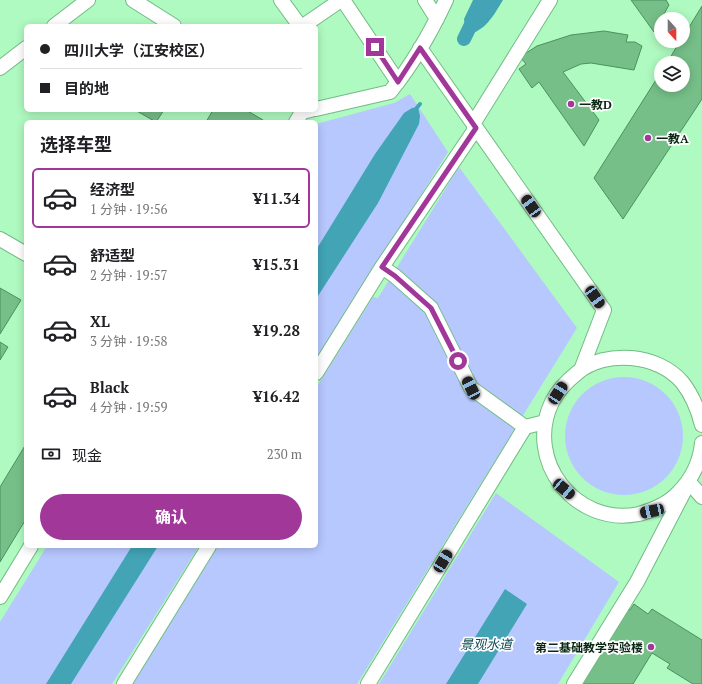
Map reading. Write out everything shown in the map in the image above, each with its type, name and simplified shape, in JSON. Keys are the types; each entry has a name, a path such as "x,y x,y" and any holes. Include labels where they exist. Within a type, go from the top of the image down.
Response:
{"street":[{"path":"57,24 88,0"},
{"path":"133,0 171,24"},
{"path":"282,0 299,24"},
{"path":"306,24 342,0 398,82"},
{"path":"425,0 437,19"},
{"path":"318,110 390,92 420,48 446,0"},
{"path":"318,370 382,267 474,126 550,0"},
{"path":"420,48 604,310 581,370"},
{"path":"0,68 24,50"},
{"path":"0,239 24,253"},
{"path":"382,267 395,276 431,308 471,388 525,427"},
{"path":"689,482 673,499 652,511 628,516 604,514 582,504 564,489 551,469 544,446 545,422 552,402 564,384 581,370 606,359 633,357 659,365 681,381 696,404 702,426"},
{"path":"368,684 525,427 545,422"},
{"path":"574,684 637,582 701,457 702,443"},
{"path":"689,482 702,498"},
{"path":"0,596 30,548"},
{"path":"124,684 208,548"}],"shaded area":[{"path":"410,94 448,152 318,358 318,123 394,103"},
{"path":"459,167 577,328 357,684 133,684 217,548 318,548 318,385 373,297 378,298"},
{"path":"624,377 646,382 657,387 673,403 678,414 683,436 678,458 673,469 657,485 646,490 624,495 602,490 591,485 575,469 570,458 565,436 570,414 575,403 591,387 602,382"},
{"path":"496,493 619,582 558,684 379,684"},
{"path":"46,548 198,548 112,684 0,684 0,622"}],"water":[{"path":"473,0 503,0 484,26 473,33 466,35 464,19"},
{"path":"418,107 420,116 419,124 378,203 318,296 318,247 375,154 404,113 412,108"},
{"path":"131,548 157,548 71,684 46,684"},
{"name":"景观水道","path":"505,589 527,604 478,684 446,684"}],"building":[{"path":"631,0 666,0 669,5 665,12 654,12 654,32"},
{"name":"一教A","path":"702,6 702,99 623,219 594,178 654,83 654,92 690,92 690,56 671,56 676,48 690,48 690,26"},
{"name":"一教D","path":"604,31 628,35 626,42 635,42 642,46 634,70 591,63 581,64 563,72 599,120 584,146 539,82 532,88 519,69 526,64 520,57 537,46 571,35"},
{"path":"138,112 163,112 157,120 152,120"},
{"path":"212,112 249,112 263,120 207,120"},
{"path":"0,288 21,300 0,334"},
{"path":"0,342 8,347 0,360"},
{"path":"24,447 24,522 0,562 0,487"},
{"name":"第二基础教学实验楼","path":"634,604 648,614 652,609 702,640 702,684 693,684 667,668 670,664 652,653 633,684 578,684 625,607 630,610"}],"waterway":[{"path":"464,39 483,0"},
{"path":"415,110 420,104"}],"place":[{"name":"一教D","path":"571,104"},
{"name":"一教A","path":"648,138"},
{"name":"第二基础教学实验楼","path":"651,647"}],"route":[{"path":"375,47 398,82 420,48 476,128 382,267 395,276 431,308 458,361"}]}
